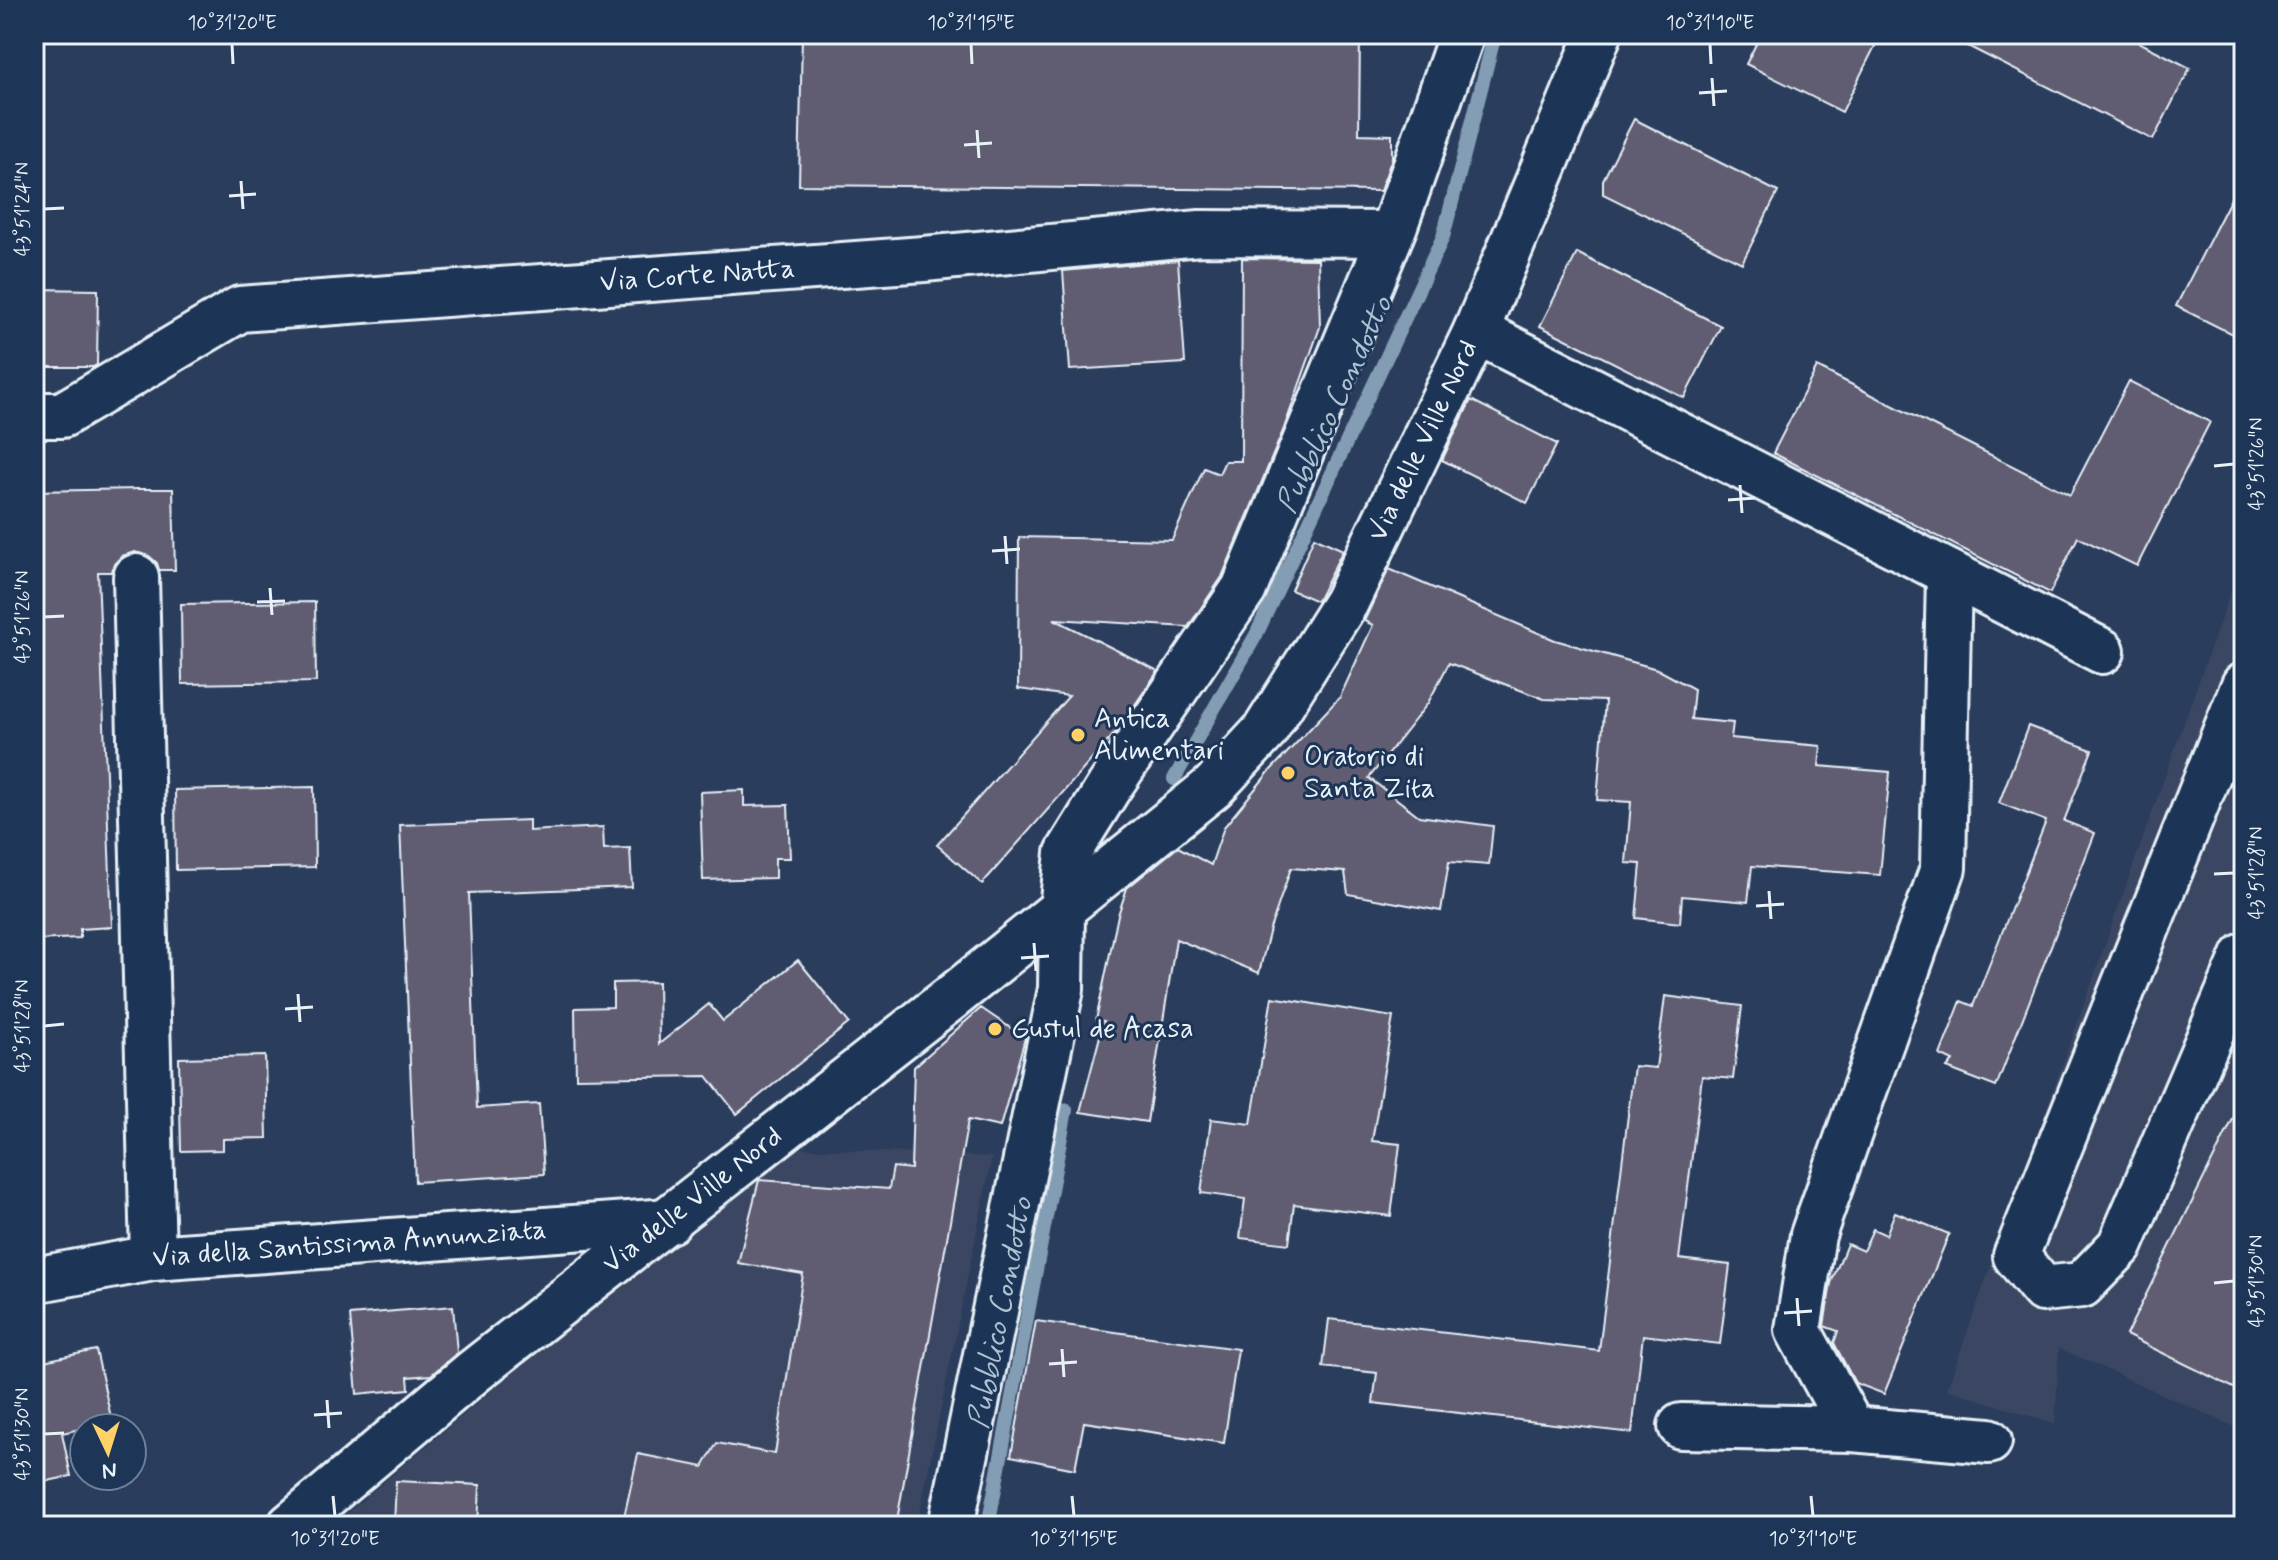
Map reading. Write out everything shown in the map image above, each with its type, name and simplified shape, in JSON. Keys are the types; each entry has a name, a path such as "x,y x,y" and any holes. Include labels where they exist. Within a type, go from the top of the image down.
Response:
{"street":[{"path":"951,1526 1061,989 1062,909 1068,853 1109,787 1244,589 1391,234 1462,34"},
{"name":"Via delle Ville Nord","path":"290,1526 473,1372 669,1221 1100,879 1221,779 1264,732 1346,602 1476,331 1599,34"},
{"name":"Via Corte Natta","path":"34,415 62,415 240,309 924,259 1200,233 1391,234"},
{"path":"1476,331 2102,651"},
{"path":"1852,1429 1798,1330 1813,1235 1943,868 1949,573"},
{"path":"136,577 153,1258"},
{"path":"2244,685 2016,1256 2043,1289 2082,1285 2120,1246 2244,956"},
{"name":"Via della Santissima Annunziata","path":"34,1280 153,1258 669,1221"},
{"path":"1681,1426 1852,1429 1989,1441"}],"shaded area":[{"path":"2244,554 2244,1431 2059,1348 2055,1424 1947,1389"},
{"path":"780,1147 992,1157 917,1526 332,1526"}],"building":[{"path":"802,34 1360,34 1359,134 1392,135 1392,158 1380,191 799,185"},
{"path":"1761,34 1881,34 1842,112 1746,64"},
{"path":"1944,34 2123,34 2190,68 2153,140"},
{"path":"1634,119 1778,192 1742,263 1603,194 1603,180"},
{"path":"2244,173 2244,340 2176,306"},
{"path":"1577,253 1721,326 1684,398 1540,326"},
{"path":"1242,258 1318,259 1320,327 1283,431 1222,577 1188,627 1054,619 1158,671 1117,731 982,884 937,845 1069,696 1018,689 1019,537 1172,540 1204,468 1219,474 1225,461 1241,461"},
{"path":"1178,260 1185,363 1070,370 1063,271"},
{"path":"34,289 98,290 97,365 34,367"},
{"path":"1817,367 2070,495 2129,381 2210,422 2137,566 2078,537 2050,593 1773,453"},
{"path":"1471,400 1557,444 1527,503 1442,460"},
{"path":"173,489 175,570 159,570 157,563 149,556 135,552 122,556 114,564 112,572 98,572 112,927 80,929 80,938 34,940 34,491"},
{"path":"1314,537 1343,550 1317,601 1291,590"},
{"path":"1389,569 1555,640 1657,669 1694,689 1691,719 1733,723 1731,738 1821,746 1819,766 1890,772 1880,875 1752,866 1748,902 1682,896 1680,923 1636,918 1641,864 1626,863 1631,802 1597,800 1605,701 1544,699 1449,663 1428,703 1369,778 1419,816 1493,826 1489,865 1449,862 1441,911 1348,894 1345,872 1291,868 1259,973 1176,939 1147,1122 1080,1112 1104,1021 1096,1020 1118,915 1127,888 1178,847 1211,865 1224,827 1269,772 1340,697 1373,625 1364,621"},
{"path":"315,602 316,682 182,684 181,604"},
{"path":"2028,726 2092,750 2064,821 2095,833 1996,1087 1947,1068 1953,1061 1940,1055 1961,1001 1973,1006 2046,821 1999,803"},
{"path":"314,787 315,867 176,870 175,790"},
{"path":"744,790 744,806 788,805 790,858 775,858 775,878 703,880 700,792"},
{"path":"529,820 529,831 603,827 604,849 630,848 632,887 469,893 477,1108 539,1104 544,1174 415,1182 400,825"},
{"path":"798,960 849,1023 737,1114 707,1076 576,1078 575,1008 613,1007 613,983 658,982 659,1044 709,1004 723,1021"},
{"path":"1665,996 1742,1006 1733,1079 1702,1076 1679,1259 1730,1265 1720,1344 1643,1335 1632,1433 1373,1403 1377,1373 1323,1367 1329,1319 1599,1351 1634,1066 1656,1068"},
{"path":"1272,997 1393,1017 1372,1141 1400,1144 1391,1216 1294,1204 1289,1244 1240,1238 1245,1199 1201,1193 1211,1119 1251,1124"},
{"path":"981,1008 1025,1038 1000,1127 968,1120 896,1526 622,1526 638,1454 703,1467 717,1443 775,1454 803,1274 738,1263 759,1180 889,1189 893,1167 911,1169 914,1067"},
{"path":"265,1056 267,1138 223,1139 223,1150 181,1151 179,1058"},
{"path":"2244,1097 2244,1393 2126,1335"},
{"path":"1895,1212 1949,1234 1884,1394 1855,1383 1834,1343 1838,1331 1824,1326 1831,1283 1847,1244 1863,1251 1873,1229 1886,1235"},
{"path":"453,1306 457,1353 431,1375 408,1377 409,1389 357,1394 350,1315"},
{"path":"1036,1321 1238,1349 1224,1443 1084,1422 1075,1469 1011,1456"},
{"path":"96,1350 110,1412 68,1412 68,1432 62,1433 68,1477 34,1484 34,1363"},
{"path":"396,1481 480,1485 478,1526 394,1526"}],"waterway":[{"name":"Pubblico Condotto","path":"1174,779 1256,635 1443,237 1495,34"},
{"name":"Pubblico Condotto","path":"988,1526 1066,1110"}],"place":[{"name":"Antica Alimentari","path":"1078,735"},
{"name":"Oratorio di Santa Zita","path":"1288,773"},
{"name":"Gustul de Acasa","path":"995,1029"}]}
